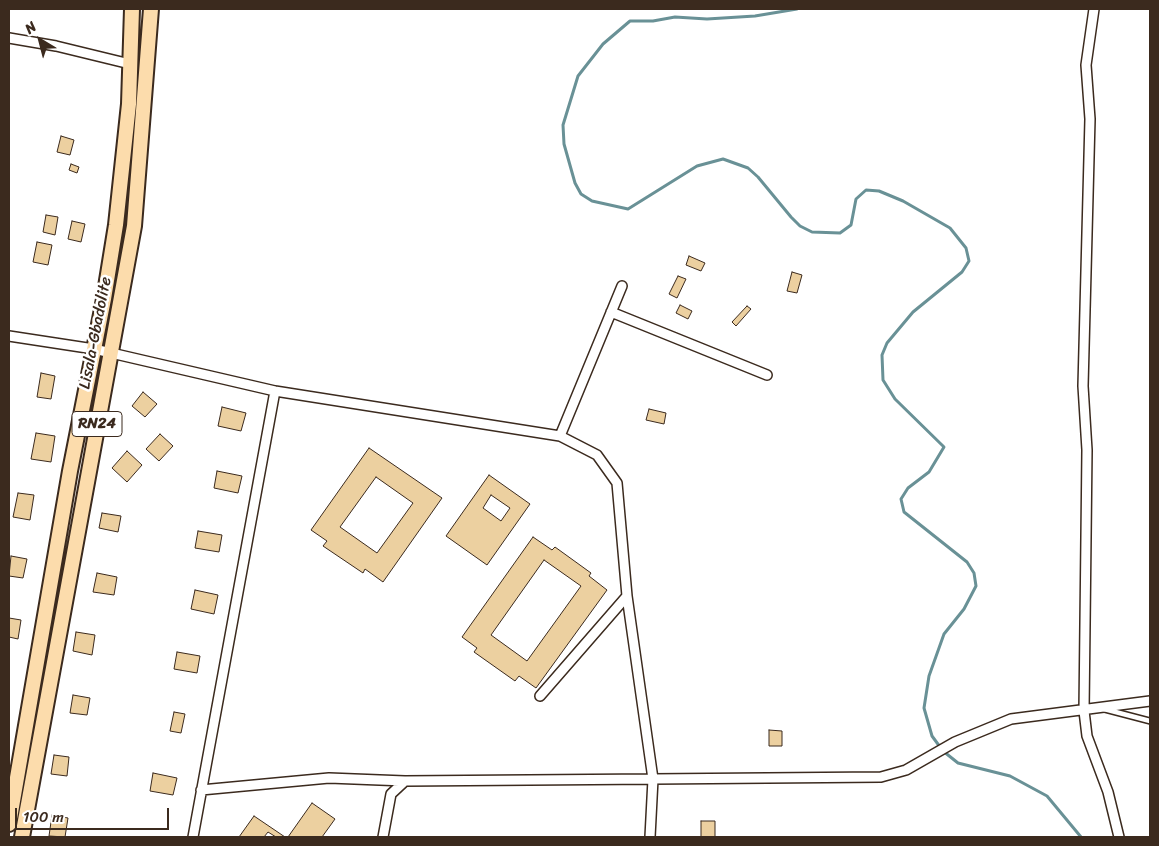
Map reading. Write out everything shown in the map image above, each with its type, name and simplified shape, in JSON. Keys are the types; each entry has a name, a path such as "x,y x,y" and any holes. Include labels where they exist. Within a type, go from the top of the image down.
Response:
{"main road":[{"name":"Lisala-Gbadolite","path":"9,824 70,470 116,225 129,104 132,9"},
{"name":"Lisala-Gbadolite","path":"22,837 134,226 151,9"}],"street":[{"path":"1094,9 1086,65 1090,119 1083,386 1087,450 1084,711 1087,736 1108,792 1119,837"},
{"path":"9,38 56,46 130,64"},
{"path":"560,436 622,286"},
{"path":"611,312 767,375"},
{"path":"9,336 94,349 275,391 560,436 598,455 617,483 627,596 653,780 650,837"},
{"path":"193,837 275,391"},
{"path":"540,696 627,596"},
{"path":"201,790 329,778 405,781 881,777 906,770 927,760 955,742 1011,719 1150,701"},
{"path":"383,837 392,794 405,781"}],"lane":[{"path":"1100,708 1150,721"}],"building":[{"path":"61,136 74,140 70,155 57,152"},
{"path":"71,164 79,167 77,173 69,170"},
{"path":"46,215 58,217 55,235 43,232"},
{"path":"72,221 85,224 81,242 68,239"},
{"path":"37,242 52,245 48,265 33,262"},
{"path":"689,256 705,263 701,271 686,265"},
{"path":"792,272 802,275 797,293 787,291"},
{"path":"678,276 686,279 677,298 669,294"},
{"path":"680,305 692,311 688,319 676,313"},
{"path":"747,306 751,309 736,326 732,322"},
{"path":"41,373 55,376 51,399 37,397"},
{"path":"143,392 157,404 145,417 132,406"},
{"path":"222,407 246,413 241,431 218,426"},
{"path":"649,409 666,413 664,424 646,420"},
{"path":"36,433 55,436 51,462 31,459"},
{"path":"160,434 173,446 159,461 146,449"},
{"path":"369,448 442,498 383,582 365,569 363,573 323,546 327,541 311,530","holes":["376,477 413,503 377,553 340,527"]},
{"path":"127,451 142,465 127,482 112,468"},
{"path":"217,471 242,476 238,493 214,488"},
{"path":"489,475 530,504 487,565 446,536","holes":["491,495 510,508 501,521 483,508"]},
{"path":"18,493 34,495 30,520 13,517"},
{"path":"102,513 121,516 118,532 99,528"},
{"path":"198,531 222,535 219,552 195,548"},
{"path":"533,537 552,550 555,547 591,573 589,576 607,590 536,688 519,676 515,681 474,652 477,648 462,637","holes":["544,560 581,586 527,661 491,635"]},
{"path":"11,556 27,559 23,578 9,576"},
{"path":"97,573 117,577 114,595 93,592"},
{"path":"195,590 218,595 214,614 191,609"},
{"path":"9,618 21,620 18,639 9,637"},
{"path":"76,632 95,635 92,655 73,651"},
{"path":"177,652 200,656 197,673 174,669"},
{"path":"73,695 90,698 87,715 70,713"},
{"path":"174,712 185,714 181,733 170,731"},
{"path":"769,730 782,731 782,746 769,746"},
{"path":"54,755 69,757 67,776 51,774"},
{"path":"153,773 177,778 173,795 150,791"},
{"path":"312,803 335,819 322,837 288,837"},
{"path":"52,815 68,818 65,837 49,836"},
{"path":"254,816 285,837 276,837 268,832 264,837 239,837"},
{"path":"701,821 715,821 715,837 701,837"}],"waterway":[{"path":"797,9 755,16 707,19 675,17 653,21 630,21 603,44 578,76 563,125 564,144 575,183 581,194 592,201 628,209 697,166 723,159 748,168 758,177 791,217 800,226 812,232 840,233 851,225 856,199 866,190 879,191 903,201 950,228 966,248 969,261 962,272 913,312 887,343 882,355 883,380 895,399 944,447 929,472 908,488 901,499 904,512 967,562 974,573 976,586 964,609 944,634 929,676 924,708 932,736 943,751 958,763 1010,776 1047,796 1081,837"}]}
